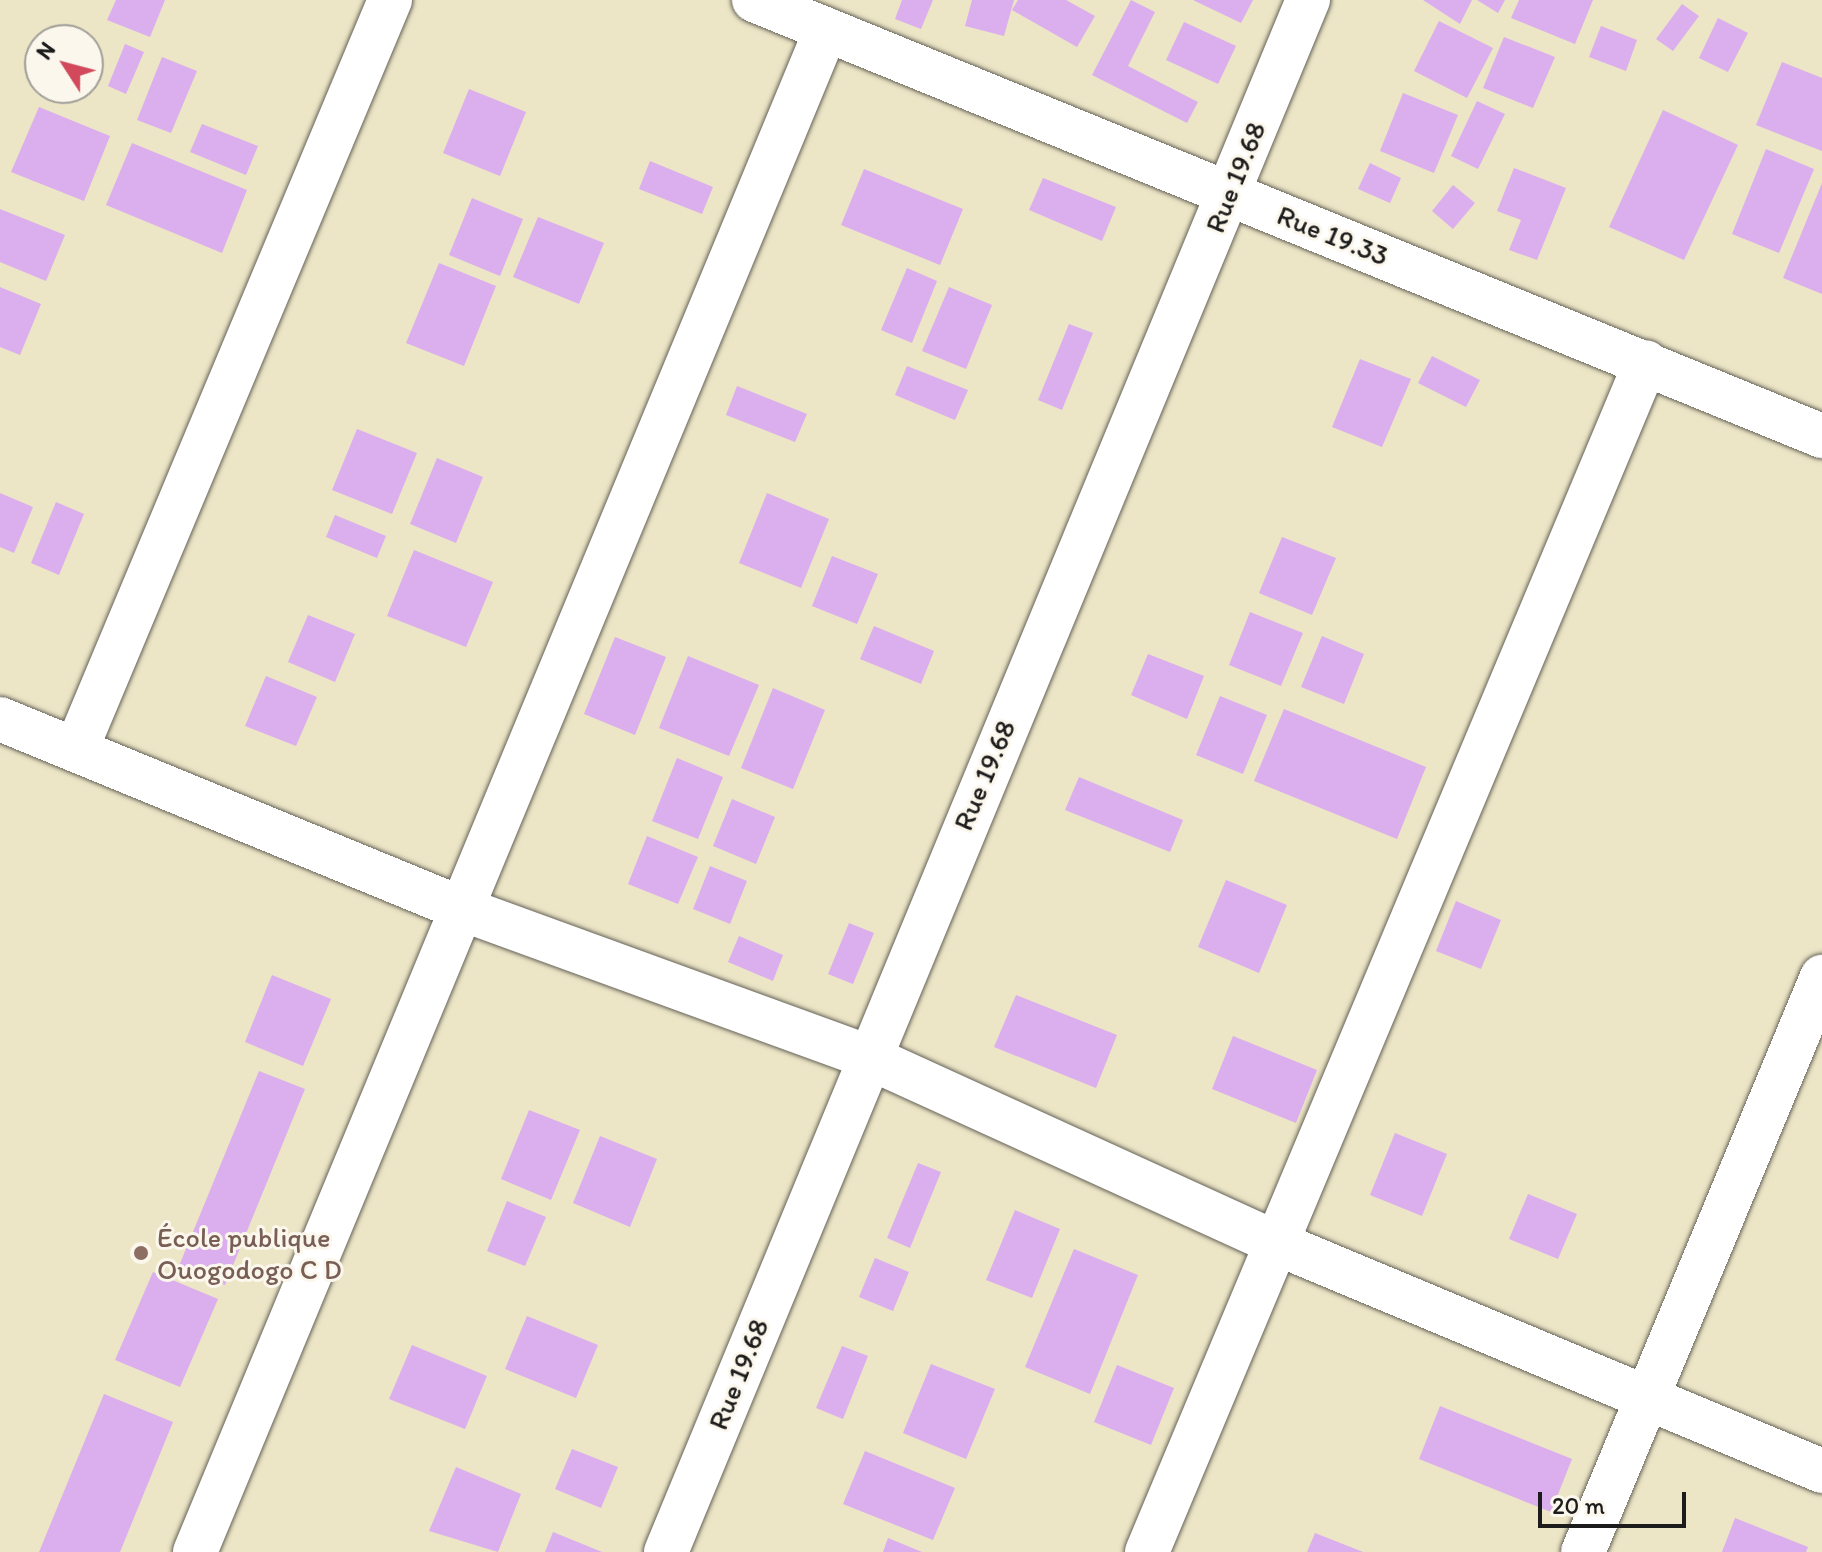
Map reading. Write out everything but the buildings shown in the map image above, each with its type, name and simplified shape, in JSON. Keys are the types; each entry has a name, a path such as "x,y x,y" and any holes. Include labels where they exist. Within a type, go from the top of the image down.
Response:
{"street":[{"path":"76,750 390,0"},
{"name":"Rue 19.33","path":"754,0 1822,436"},
{"name":"Rue 19.68","path":"666,1552 866,1056 1308,0"},
{"path":"195,1552 465,910 826,30"},
{"path":"1147,1552 1646,362"},
{"path":"0,719 465,910 866,1056 1276,1243 1822,1471"},
{"path":"1583,1552 1822,977"}],"place":[{"name":"École publique Ouogodogo C D","path":"141,1253"}]}
